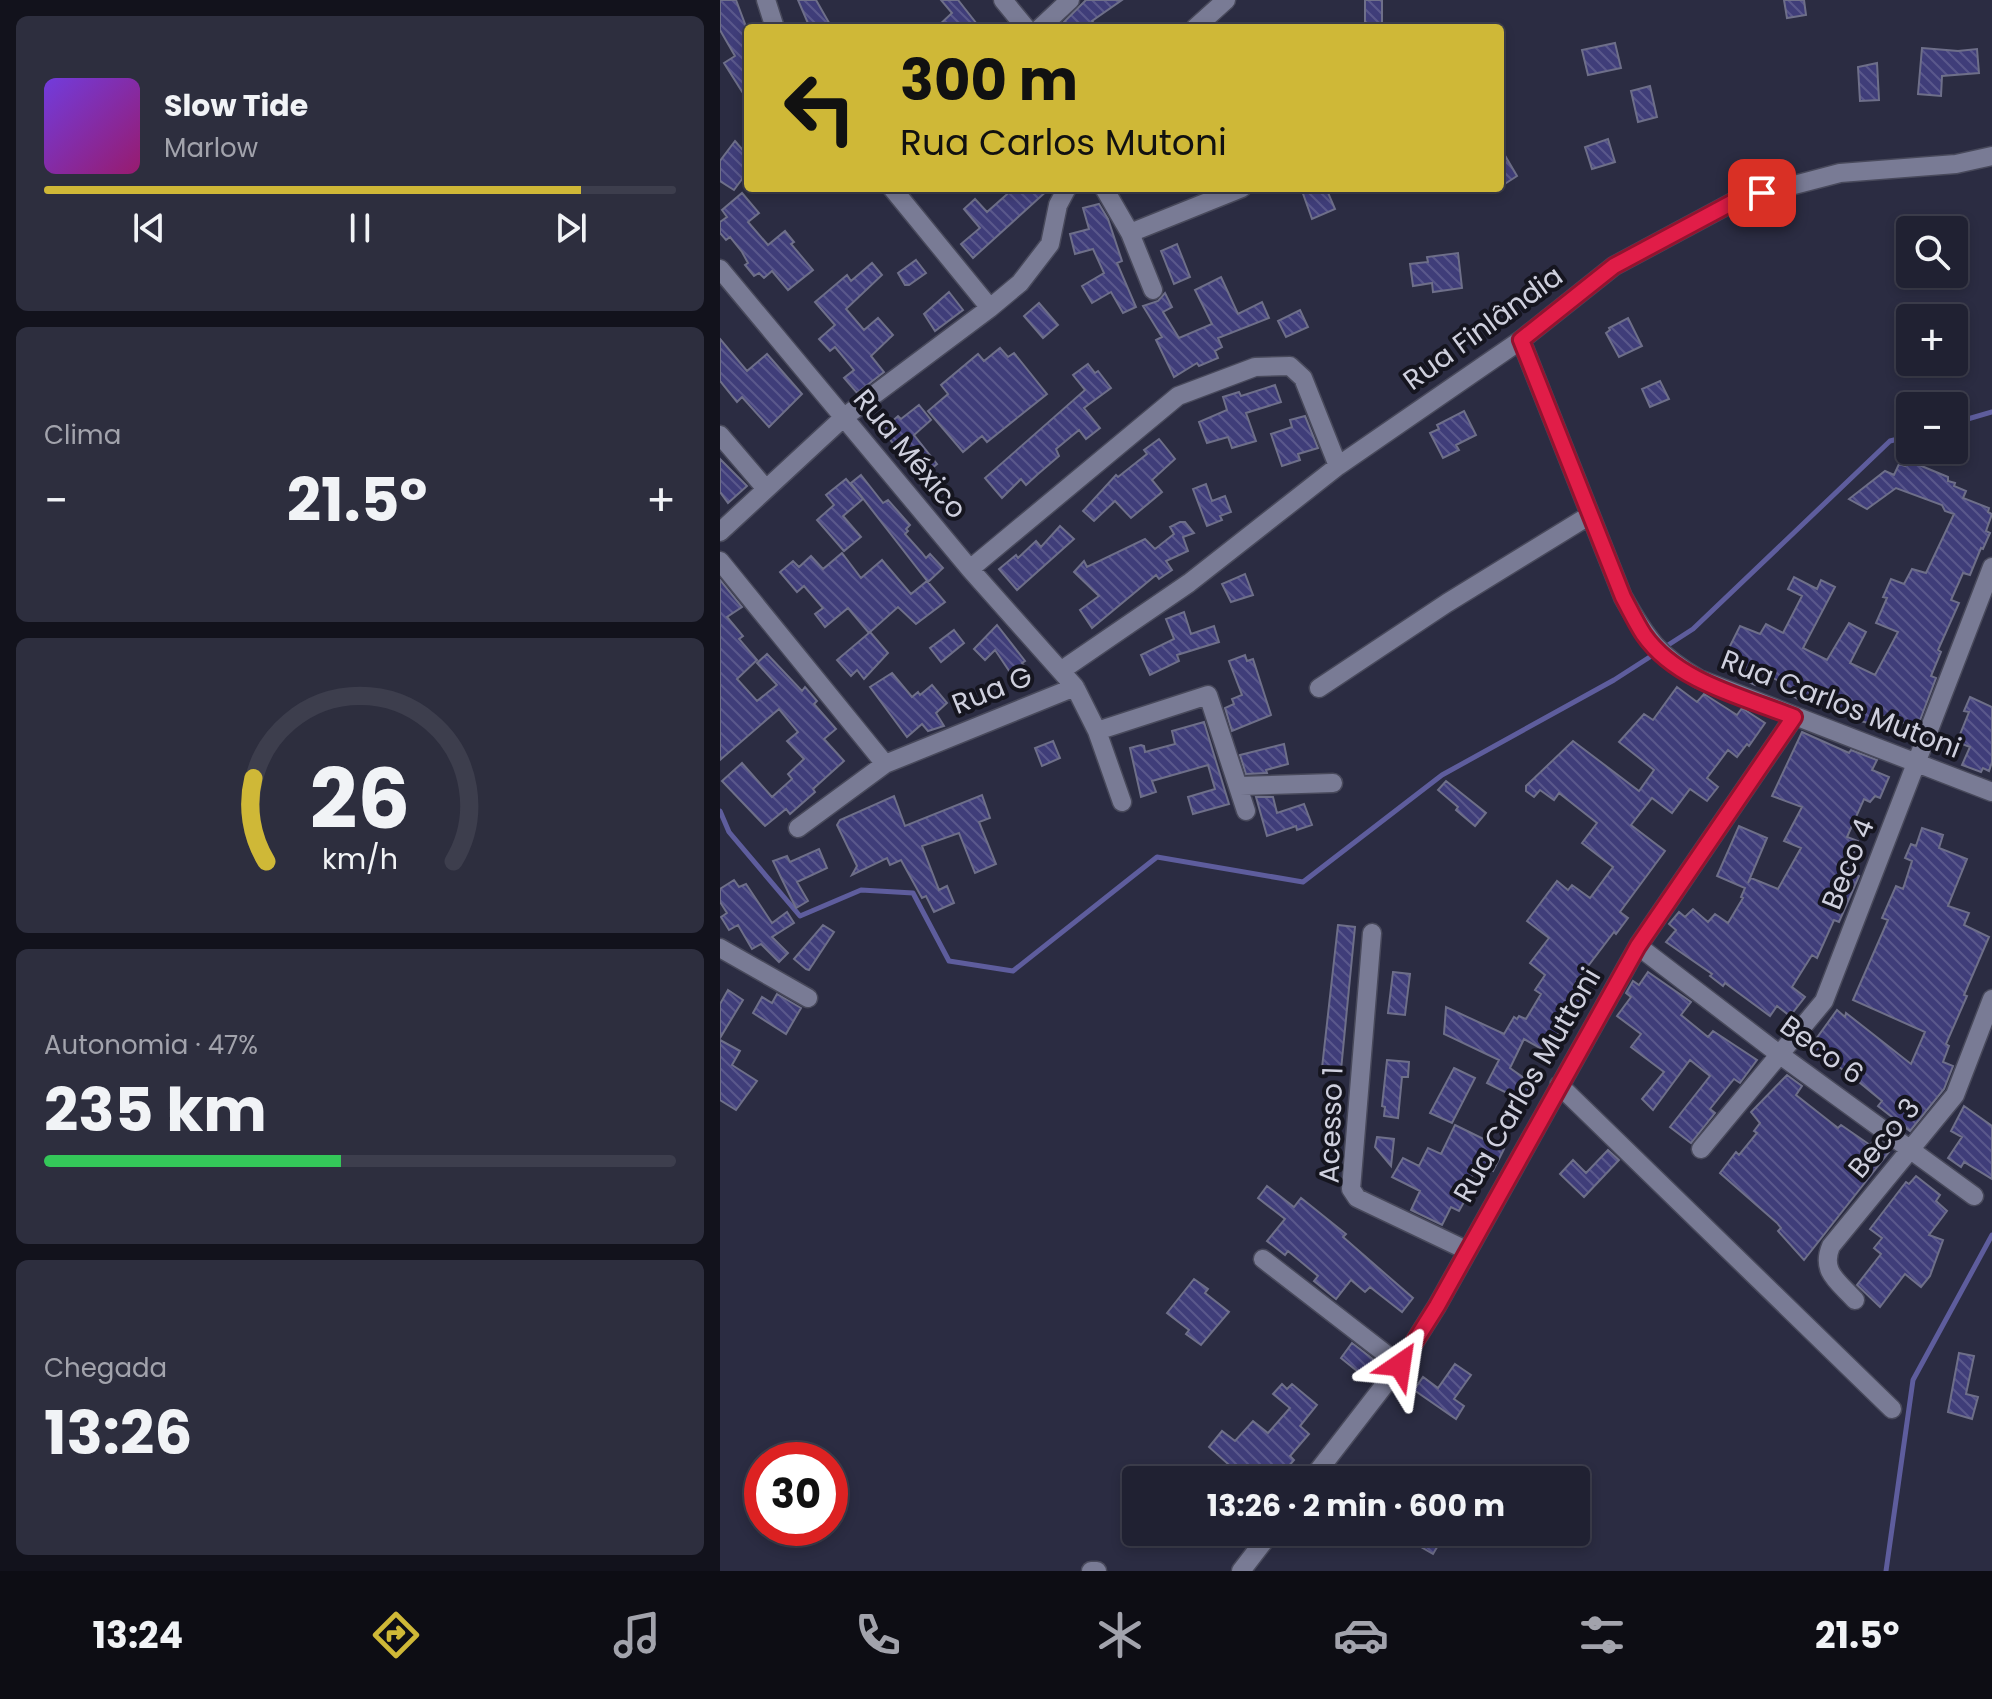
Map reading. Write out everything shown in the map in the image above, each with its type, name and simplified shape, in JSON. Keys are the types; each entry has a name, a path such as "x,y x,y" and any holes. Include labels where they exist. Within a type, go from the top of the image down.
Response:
{"street":[{"path":"766,0 774,24"},
{"path":"1003,0 1024,24"},
{"path":"1034,24 1070,0"},
{"path":"1199,24 1226,0"},
{"name":"Rua Finlândia","path":"1062,670 1189,583 1338,466 1521,340 1614,266 1737,200 1840,173 1956,164 1992,156"},
{"path":"895,192 990,308"},
{"path":"720,532 843,418 1020,283 1050,244 1058,205 1065,192"},
{"path":"1106,192 1130,233 1153,290"},
{"path":"1130,233 1232,192"},
{"name":"Rua México","path":"720,269 970,569 1075,687"},
{"name":"Rua Carlos Mutoni","path":"1521,340 1623,597 1646,637 1671,663 1699,679 1992,792"},
{"path":"970,569 1178,396 1255,367 1290,366 1298,370 1338,466"},
{"path":"720,435 766,489"},
{"path":"1319,688 1447,603 1590,515"},
{"path":"720,561 885,764"},
{"name":"Beco 4","path":"1701,1149 1824,1001 1992,567"},
{"name":"Rua G","path":"798,828 885,764 1075,687 1097,731 1122,802"},
{"path":"1097,731 1208,695 1246,811"},
{"name":"Rua Carlos Muttoni","path":"1322,1466 1400,1365 1437,1306 1638,946 1794,717"},
{"path":"1240,786 1333,783"},
{"name":"Acesso 1","path":"1372,933 1351,1189 1357,1198 1466,1250"},
{"name":"Beco 6","path":"1638,946 1779,1054 1974,1196"},
{"path":"720,948 808,998"},
{"name":"Beco 3","path":"1855,1300 1827,1268 1826,1257 1831,1246 1955,1095 1992,999"},
{"path":"1559,1085 1892,1409"},
{"path":"1263,1259 1400,1365"},
{"path":"1241,1571 1260,1546"}],"building":[{"path":"720,0 736,0 745,24 744,95 724,63 735,56 720,30"},
{"path":"798,0 816,0 830,24 808,24"},
{"path":"941,0 958,0 977,24 940,24 952,13"},
{"path":"1086,0 1122,0 1092,21 1095,24 1062,24"},
{"path":"1365,0 1382,0 1382,24 1365,24"},
{"path":"1784,0 1804,0 1806,15 1787,18"},
{"path":"1615,43 1621,68 1588,75 1582,50"},
{"path":"1922,48 1977,49 1979,73 1942,76 1941,96 1918,94"},
{"path":"1877,63 1879,100 1860,101 1858,67"},
{"path":"1650,86 1657,117 1638,122 1631,91"},
{"path":"1608,139 1615,162 1592,169 1585,147"},
{"path":"735,141 744,151 744,176 734,190 720,181 720,161"},
{"path":"1504,154 1517,176 1504,184"},
{"path":"1010,192 1046,192 973,258 961,244 980,228 964,209 975,199 987,212"},
{"path":"1302,192 1328,192 1335,209 1312,219"},
{"path":"742,193 759,213 748,222 768,245 785,231 794,242 791,244 813,270 788,290 772,271 764,278 759,273 754,276 745,265 748,263 742,252 730,237 726,240 720,233 720,222 727,217 722,210"},
{"path":"1099,204 1108,219 1122,261 1117,263 1136,307 1123,313 1111,292 1092,303 1082,286 1104,273 1093,249 1075,254 1070,234 1089,229 1083,208"},
{"path":"1177,244 1190,277 1174,284 1161,251"},
{"path":"1458,253 1462,288 1433,292 1432,283 1413,286 1410,264 1428,262 1427,257"},
{"path":"916,260 926,273 905,285 898,273"},
{"path":"872,263 882,275 846,309 864,330 878,318 893,335 871,356 884,372 857,393 844,378 854,370 835,347 830,351 819,339 835,325 815,302 847,275 851,281"},
{"path":"1221,277 1238,314 1262,302 1269,318 1218,338 1222,347 1215,351 1218,358 1199,366 1197,363 1174,377 1156,340 1162,337 1143,306 1158,301 1165,293 1172,307 1163,312 1179,338 1212,324 1195,290"},
{"path":"949,292 963,310 935,331 924,314"},
{"path":"1039,303 1058,325 1043,338 1024,316"},
{"path":"1300,310 1308,327 1286,337 1278,321"},
{"path":"1628,318 1642,346 1619,357 1606,333 1609,328"},
{"path":"720,339 747,371 767,354 802,394 769,427 742,397 737,402 720,381"},
{"path":"1000,348 1008,357 1014,353 1047,394 987,442 982,436 963,452 928,411 948,394 941,385 978,354 984,361"},
{"path":"1088,364 1111,388 1084,408 1100,428 1086,439 1079,430 1056,449 1059,456 1026,485 1021,479 1002,498 985,478 1085,390 1073,375"},
{"path":"1660,381 1669,399 1650,407 1642,389"},
{"path":"1275,385 1281,402 1246,413 1256,441 1232,448 1228,437 1207,443 1199,422 1227,410 1223,397 1239,392 1241,396"},
{"path":"919,405 931,420 914,435 937,464 921,477 882,430 898,416 901,419"},
{"path":"1464,411 1476,435 1456,445 1459,450 1443,458 1430,433 1439,429 1437,425"},
{"path":"1305,416 1318,448 1298,454 1300,460 1282,466 1271,434 1292,427 1290,420"},
{"path":"1159,439 1175,459 1152,480 1162,492 1131,518 1115,501 1094,521 1083,511 1116,475 1118,477 1147,454 1144,450"},
{"path":"720,459 747,486 728,503 720,492"},
{"path":"1899,464 1917,464 1948,477 1948,481 1955,483 1954,486 1966,491 1963,498 1989,508 1988,512 1992,514 1986,531 1990,533 1983,549 1970,575 1963,573 1951,600 1959,603 1938,650 1941,652 1931,676 1936,678 1917,728 1884,716 1883,719 1879,717 1875,725 1854,719 1800,694 1798,699 1784,691 1787,685 1761,672 1755,685 1738,677 1741,672 1722,662 1740,626 1760,634 1766,624 1783,633 1802,596 1788,589 1794,577 1817,589 1821,580 1835,587 1803,648 1827,660 1849,623 1866,632 1850,663 1875,675 1898,632 1876,623 1891,579 1904,584 1912,569 1926,573 1954,514 1945,511 1942,505 1896,488 1867,509 1849,499 1885,471 1894,475"},
{"path":"861,475 883,503 888,500 910,525 905,534 926,558 930,554 943,568 928,582 851,483"},
{"path":"846,479 863,499 843,516 861,537 844,551 817,520 834,505 826,495"},
{"path":"1206,484 1212,501 1225,496 1231,512 1207,526 1193,489"},
{"path":"1185,522 1194,533 1183,537 1188,551 1166,561 1172,570 1159,579 1156,575 1092,628 1080,610 1099,596 1074,572 1084,561 1087,567 1145,539 1155,549 1174,534 1170,527"},
{"path":"1060,526 1074,539 1017,590 999,569 1016,555 1018,558 1036,541 1041,547"},
{"path":"842,553 861,578 882,560 911,594 927,581 945,602 916,624 898,607 870,632 888,653 864,679 857,670 851,676 837,660 869,633 848,608 825,627 815,614 823,608 804,586 797,592 780,572 793,561 799,567 811,556 823,569"},
{"path":"1245,574 1253,595 1231,602 1222,584"},
{"path":"720,580 742,607 727,617 743,636 739,639 757,660 737,679 757,701 777,685 757,663 767,654 802,691 805,687 817,701 814,704 836,729 824,739 844,761 790,814 786,809 765,826 722,781 742,763 772,797 792,779 788,774 804,759 787,741 798,732 779,709 720,760"},
{"path":"1184,612 1191,634 1214,626 1219,642 1177,655 1179,661 1150,675 1141,655 1174,639 1166,619"},
{"path":"997,625 1025,661 1022,663 1029,672 1016,681 995,650 985,660 974,649"},
{"path":"954,630 964,643 941,662 930,648"},
{"path":"1245,655 1247,661 1253,659 1271,715 1232,731 1225,708 1234,704 1232,699 1242,695 1229,661"},
{"path":"892,673 912,697 918,692 920,695 932,685 947,703 936,713 944,726 928,731 922,724 907,737 870,687"},
{"path":"1677,687 1697,702 1704,694 1737,715 1742,708 1765,723 1737,757 1728,750 1707,778 1718,787 1707,801 1690,789 1672,813 1652,798 1631,825 1665,851 1620,912 1628,918 1576,982 1590,992 1573,1013 1577,1016 1567,1032 1561,1028 1547,1052 1524,1039 1510,1068 1531,1083 1523,1100 1519,1099 1487,1083 1499,1060 1444,1034 1446,1007 1504,1034 1514,1017 1526,1019 1541,994 1535,990 1545,975 1530,963 1549,938 1527,921 1557,881 1568,890 1572,885 1590,898 1613,867 1582,843 1597,823 1559,793 1554,800 1540,790 1534,797 1526,791 1526,786 1573,741 1639,791 1654,770 1619,742 1644,714 1653,720"},
{"path":"1970,697 1992,707 1992,762 1989,771 1983,768 1981,772 1962,765 1970,747 1957,742 1969,712 1964,711"},
{"path":"1204,722 1229,804 1193,814 1188,797 1215,789 1208,765 1152,781 1156,792 1141,797 1130,748 1141,745 1145,752 1175,744 1172,731"},
{"path":"1802,732 1849,753 1851,750 1877,760 1872,770 1889,777 1880,798 1875,796 1870,802 1864,799 1847,837 1858,841 1847,871 1859,876 1839,922 1834,920 1817,958 1812,955 1792,987 1805,997 1790,1016 1777,1006 1770,1016 1725,983 1723,986 1710,976 1712,974 1666,942 1676,930 1669,924 1679,912 1685,917 1693,909 1708,922 1715,914 1728,923 1743,898 1745,888 1717,876 1739,826 1767,838 1748,883 1751,878 1778,889 1801,848 1784,841 1802,807 1772,796"},
{"path":"1053,741 1060,758 1042,766 1035,748"},
{"path":"1284,744 1288,764 1266,770 1267,773 1246,774 1240,755"},
{"path":"1446,781 1486,813 1475,826 1438,790"},
{"path":"982,795 990,818 979,822 996,864 975,873 959,833 922,846 939,890 947,886 954,903 934,912 926,896 922,898 901,860 890,865 887,858 852,875 857,866 837,825 840,820 894,796 905,826"},
{"path":"1256,797 1273,797 1277,813 1304,804 1312,825 1297,830 1296,826 1267,836"},
{"path":"1922,828 1943,835 1939,848 1967,859 1948,906 1969,913 1964,925 1989,937 1946,1044 1949,1046 1943,1062 1953,1066 1944,1089 1910,1131 1878,1106 1882,1101 1854,1078 1824,1056 1821,1060 1808,1050 1837,1010 1845,1017 1846,1013 1911,1064 1925,1032 1853,1000 1888,920 1882,918 1896,886 1903,889 1912,861 1905,858 1911,844 1916,846"},
{"path":"819,849 827,868 797,882 808,901 796,908 773,861 787,856 790,862"},
{"path":"734,880 739,887 746,884 772,923 787,912 794,923 772,937 788,953 779,962 761,944 752,949 738,925 729,930 721,917 727,913 720,902 720,889"},
{"path":"823,925 834,932 809,970 806,969 794,959"},
{"path":"1338,925 1355,927 1341,1070 1322,1068"},
{"path":"1393,972 1410,974 1405,1015 1388,1013"},
{"path":"1648,972 1691,1002 1681,1015 1708,1037 1713,1031 1757,1060 1740,1083 1734,1079 1710,1109 1715,1113 1691,1143 1670,1127 1710,1076 1690,1060 1653,1110 1642,1099 1664,1072 1631,1047 1641,1034 1617,1016 1631,997 1626,993 1633,981 1639,985"},
{"path":"728,990 743,1000 720,1038 720,1004"},
{"path":"777,994 801,1008 786,1034 753,1013 762,997 772,1003"},
{"path":"720,1040 740,1051 732,1065 757,1081 736,1110 720,1100"},
{"path":"1387,1060 1409,1062 1408,1077 1402,1077 1398,1118 1384,1116 1385,1107 1382,1106"},
{"path":"1454,1068 1475,1078 1452,1123 1430,1113"},
{"path":"1787,1075 1802,1086 1796,1095 1838,1128 1841,1125 1870,1145 1874,1140 1889,1152 1804,1260 1778,1231 1781,1228 1777,1223 1720,1173 1736,1152 1739,1155 1757,1133 1754,1131 1760,1123 1751,1112"},
{"path":"1964,1106 1992,1126 1992,1179 1964,1162 1961,1167 1948,1158 1962,1137 1951,1131"},
{"path":"1455,1125 1504,1149 1493,1171 1478,1164 1466,1189 1470,1191 1459,1211 1451,1207 1442,1225 1411,1210 1420,1191 1392,1177 1403,1158 1419,1166 1428,1148 1441,1154"},
{"path":"1377,1137 1394,1139 1391,1166 1375,1147"},
{"path":"1608,1150 1619,1160 1584,1197 1560,1174 1573,1160 1586,1173"},
{"path":"1916,1176 1940,1195 1936,1201 1947,1211 1929,1235 1943,1240 1930,1276 1921,1287 1905,1274 1880,1307 1857,1285 1881,1254 1874,1248 1882,1238 1870,1229 1906,1182 1909,1184"},
{"path":"1267,1186 1294,1207 1301,1198 1346,1234 1343,1237 1413,1298 1402,1312 1370,1287 1365,1292 1351,1280 1336,1299 1314,1281 1318,1276 1288,1251 1285,1255 1267,1241 1285,1219 1258,1198"},
{"path":"1194,1279 1208,1289 1205,1293 1229,1312 1201,1345 1186,1334 1189,1330 1167,1313"},
{"path":"1352,1343 1374,1360 1362,1375 1341,1358"},
{"path":"1959,1353 1974,1356 1966,1394 1978,1397 1972,1419 1948,1412"},
{"path":"1455,1364 1471,1375 1454,1399 1464,1406 1456,1419 1414,1390 1423,1377 1438,1388"},
{"path":"1282,1384 1287,1389 1292,1384 1317,1405 1300,1426 1309,1434 1290,1456 1294,1460 1289,1466 1230,1466 1209,1447 1222,1431 1235,1441 1253,1421 1268,1433 1290,1408 1273,1394"},
{"path":"1419,1546 1438,1546 1433,1554"}],"waterway":[{"path":"1968,419 1992,412"},
{"path":"1665,647 1693,629 1890,441 1896,440"},
{"path":"720,811 729,832 800,916 861,890 913,893 949,961 1013,971 1157,857 1303,882 1442,775 1614,680 1656,653"},
{"path":"1886,1571 1913,1380 1992,1235"}],"route":[{"path":"1400,1365 1437,1306 1638,946 1794,717 1699,679 1671,663 1646,637 1623,597 1521,340 1614,266 1737,200 1762,193"}]}
